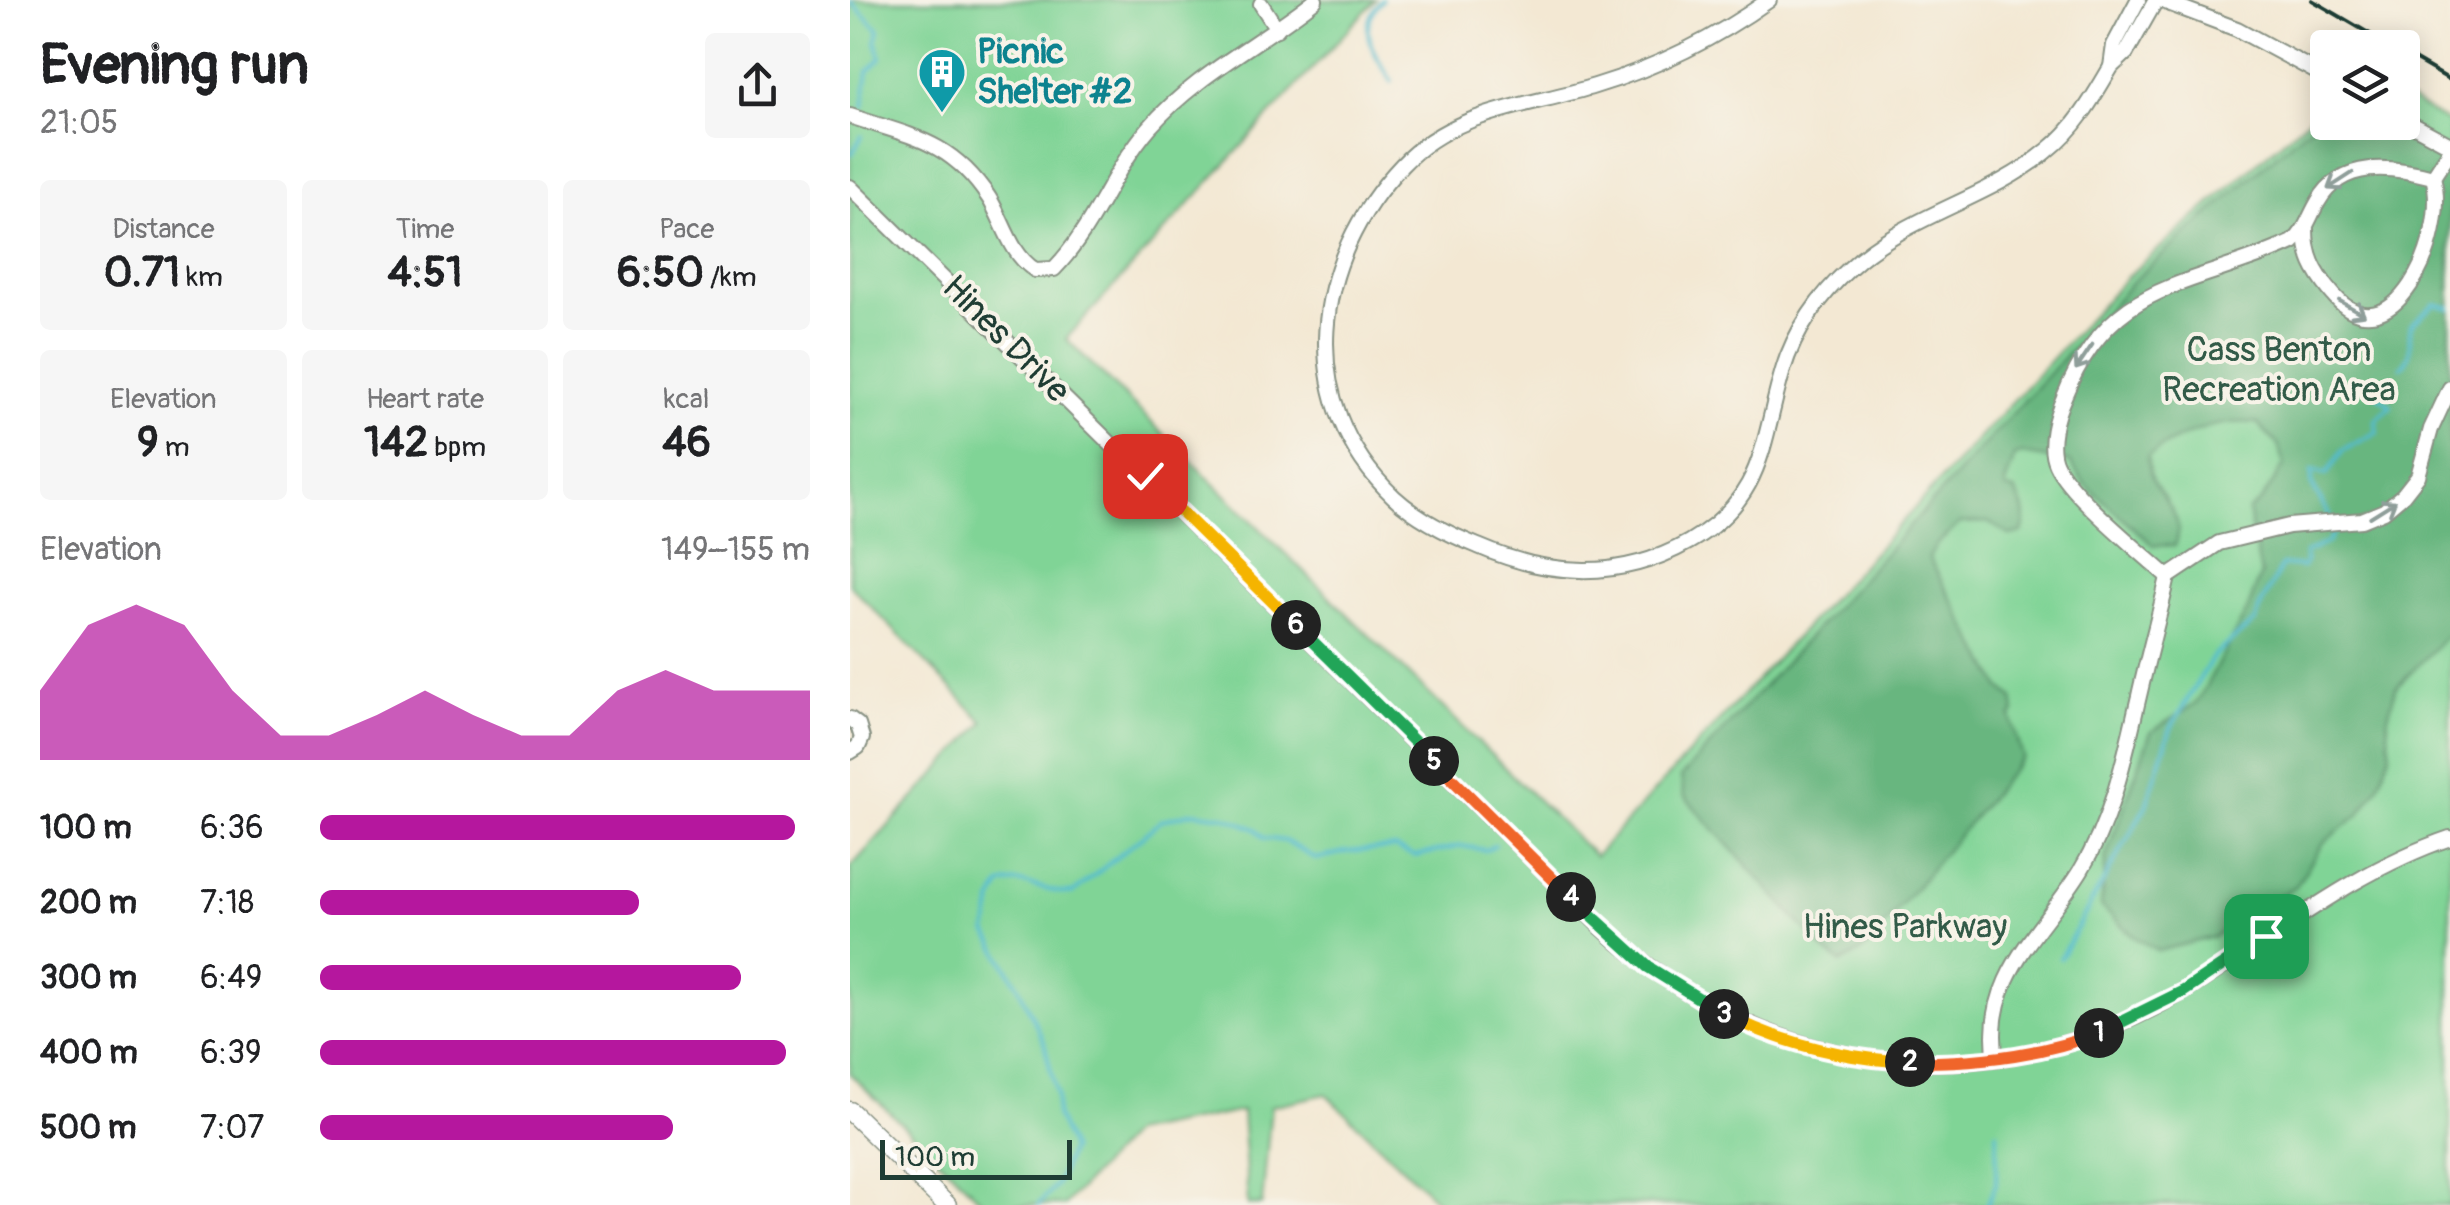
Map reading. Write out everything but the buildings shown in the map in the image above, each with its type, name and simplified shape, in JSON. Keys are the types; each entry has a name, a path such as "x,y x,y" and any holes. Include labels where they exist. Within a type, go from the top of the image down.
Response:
{"main road":[{"path":"850,1111 948,1205"}],"street":[{"path":"850,116 905,132 944,152 972,175 989,198 1019,256 1036,270 1054,269 1083,235 1139,142 1171,105 1315,0"},
{"path":"1769,0 1679,54 1594,87 1457,124 1428,141 1402,165 1372,204 1342,256 1329,295 1325,346 1330,388 1349,437 1370,471 1412,512 1455,537 1513,562 1575,573 1619,569 1660,556 1702,534 1735,504 1755,473 1792,346 1831,286 1874,248 2014,174 2048,151 2076,122 2111,67 2126,53 2158,0 2238,29 2310,68"},
{"path":"2111,67 2114,45 2138,0"},
{"path":"1261,4 1277,30"},
{"path":"2420,130 2450,148 2433,177"},
{"path":"2168,577 2080,495 2056,465 2053,441 2072,374 2095,341 2130,306 2146,296 2293,242 2306,229 2324,192 2350,172 2396,169 2433,177 2440,186 2446,213 2445,237 2436,264 2393,309 2373,318 2359,316 2344,306 2316,274 2306,252 2306,229"},
{"name":"Hines Drive","path":"850,187 1600,926 1648,967 1729,1017 1812,1047 1906,1062 1996,1059 2078,1041 2144,1014 2356,880 2450,838"},
{"path":"1996,1059 1992,1023 2004,983 2082,869 2104,823 2120,776 2168,577 2219,544 2289,526 2374,517 2403,495 2422,468 2431,429 2450,388"},
{"path":"850,718 858,725 862,738 850,752"}],"green space":[{"name":"Hines Parkway","path":"850,0 1375,0 1066,339 1595,856 2127,277 2310,117 2310,140 2420,140 2420,106 2450,124 2450,1205 1441,1205 1326,1094 1271,1106 1262,1205 1248,1205 1242,1111 1132,1133 1065,1205 986,1205 850,1074 850,868 984,722 850,585"},
{"name":"Cass Benton Recreation Area","path":"2310,125 2310,140 2420,140 2420,134 2450,153 2450,632 2396,688 2387,720 2390,755 2378,787 2359,815 2323,843 2296,886 2213,937 2158,951 2133,936 2101,906 2106,856 2151,732 2197,702 2247,611 2261,574 2248,511 2262,500 2284,465 2278,445 2257,423 2242,422 2200,430 2148,456 2153,480 2177,522 2175,546 2153,545 2085,484 2070,462 2015,456 2005,484 2006,489 2015,491 2023,506 2022,533 2011,536 1988,522 1960,523 1936,545 1929,558 2000,687 2013,698 2015,712 2011,717 2023,757 1865,949 1842,963 1826,952 1684,796 1681,777 2135,279"}],"waterway":[{"path":"1382,0 1373,11 1368,31 1374,51 1392,82"},
{"path":"850,1 879,30 876,42 881,58 868,71 863,107"},
{"path":"852,154 862,136"},
{"path":"2401,367 2409,352 2411,325 2435,304 2450,308"},
{"path":"2330,517 2312,485 2312,470 2327,474 2342,451 2377,432 2376,420 2391,406 2375,389 2392,380"},
{"path":"2060,958 2146,806 2171,728 2215,654 2256,621 2282,565 2303,567 2305,553 2328,542 2333,533"},
{"path":"1038,1205 1056,1186 1071,1149 1056,1115 1057,1097 1044,1042 987,932 993,900 1001,885 1019,883 1073,893 1162,820 1193,812 1224,816 1256,829 1264,838 1285,841 1316,859 1394,848 1415,856 1461,846 1486,850 1495,845"},
{"path":"1987,1205 1996,1184 1997,1132"}],"railway":[{"path":"2312,0 2363,30"},
{"path":"2420,62 2450,80"}],"place":[{"name":"Picnic Shelter #2","path":"942,114"}],"route":[{"path":"1145,476 1620,944 1685,993 1767,1033 1854,1056 1906,1062 1996,1059 2036,1052 2078,1041 2144,1014 2266,936"}]}
